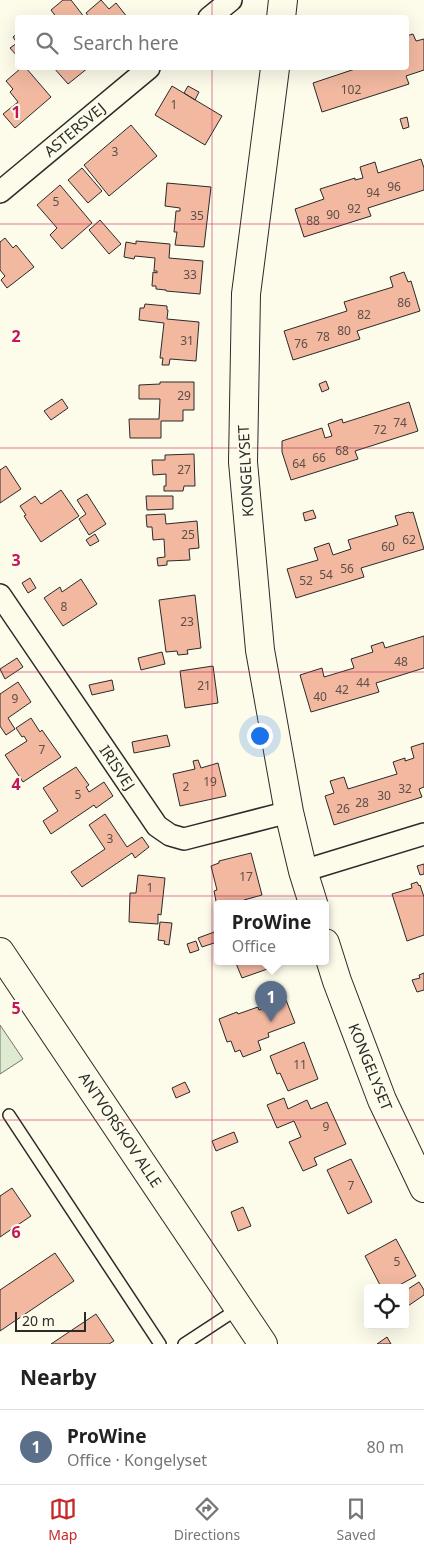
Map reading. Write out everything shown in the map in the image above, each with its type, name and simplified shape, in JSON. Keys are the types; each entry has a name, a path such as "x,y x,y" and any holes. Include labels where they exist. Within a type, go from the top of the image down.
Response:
{"street":[{"path":"213,15 230,0"},
{"path":"281,15 283,0"},
{"name":"ASTERSVEJ","path":"0,192 147,70"},
{"name":"KONGELYSET","path":"275,70 246,294 243,462 260,650 289,812 311,900"},
{"name":"IRISVEJ","path":"0,595 157,826 170,835 184,839 289,812"},
{"path":"303,871 424,834"},
{"name":"ANTVORSKOV ALLE","path":"0,952 263,1344"},
{"name":"KONGELYSET","path":"329,956 382,1100 424,1188"}],"lane":[{"path":"9,1114 160,1344"},
{"path":"184,1344 239,1308"}],"green space":[{"path":"0,1025 23,1059 0,1074"}],"building":[{"path":"63,0 71,0 83,15 55,15 51,10"},
{"path":"101,0 109,9 116,3 126,15 88,15 86,13"},
{"path":"413,34 416,41 424,39 424,70 406,76 409,84 322,112 313,83 352,70 409,70 409,35"},
{"path":"15,44 15,54 10,48"},
{"path":"19,70 28,70 51,97 15,128 3,114 18,102 10,92 13,89 6,81"},
{"path":"56,70 86,70 68,84"},
{"path":"172,86 222,116 205,145 155,115"},
{"path":"188,86 199,92 195,100 184,93"},
{"path":"407,117 409,127 403,129 400,119"},
{"path":"131,125 157,156 109,196 84,165"},
{"path":"421,159 424,168 424,190 368,208 371,216 304,237 295,209 324,199 320,189 355,178 355,180 363,178 360,167 375,162 378,173"},
{"path":"82,168 102,191 88,203 68,180"},
{"path":"167,183 211,187 204,247 175,245 177,232 174,232 176,211 180,211 180,208 165,206"},
{"path":"60,185 92,223 62,249 50,235 57,228 37,205"},
{"path":"100,220 121,244 109,254 89,230"},
{"path":"5,238 13,248 16,245 34,267 7,288 1,280 5,276 0,270 0,242"},
{"path":"136,241 170,244 169,258 203,261 200,294 166,291 152,286 153,272 157,273 157,271 154,271 155,258 135,256 134,259 124,257 126,242 136,244"},
{"path":"404,272 408,282 411,281 420,311 357,331 360,339 293,360 284,331 347,311 344,302 393,287 390,277"},
{"path":"145,304 167,306 167,319 199,322 196,361 170,359 169,365 162,365 163,358 160,358 164,323 139,320 140,308 144,308"},
{"path":"326,381 329,389 322,392 319,384"},
{"path":"160,382 194,382 194,410 183,410 183,421 161,421 161,438 130,438 129,419 159,419 160,399 139,399 139,385 160,384"},
{"path":"62,399 68,408 51,420 44,411"},
{"path":"409,402 418,431 355,451 358,459 291,480 282,452 282,441 322,428 325,438 332,436 328,424 342,419 343,423"},
{"path":"194,454 195,486 184,486 183,491 164,491 166,474 153,475 152,460 165,460 165,455"},
{"path":"6,466 21,489 0,503 0,470"},
{"path":"61,490 79,516 41,542 24,516 26,515 20,506 35,496 41,504"},
{"path":"87,494 106,524 89,535 79,519 86,514 77,500"},
{"path":"146,496 173,496 173,509 147,510"},
{"path":"313,510 316,518 305,521 303,513"},
{"path":"413,512 424,549 361,568 364,577 296,598 287,569 318,560 314,548 329,543 333,555 351,549 348,540 398,525 395,516"},
{"path":"165,514 166,524 197,521 199,548 189,549 190,560 167,561 167,565 158,566 157,558 165,557 164,539 153,540 152,527 147,527 146,515"},
{"path":"95,534 99,541 90,546 86,540"},
{"path":"30,578 36,588 28,593 22,583"},
{"path":"81,579 97,604 63,626 44,598 60,587 62,592"},
{"path":"195,595 201,648 187,650 188,654 178,655 177,651 166,652 159,600"},
{"path":"424,636 424,668 376,683 379,692 311,712 300,675 322,668 324,677 354,668 351,659 373,652 371,646 383,642 385,648"},
{"path":"162,652 165,664 141,670 138,658"},
{"path":"17,658 23,667 5,679 0,669"},
{"path":"213,666 218,703 185,708 180,671"},
{"path":"112,680 114,690 92,695 89,685"},
{"path":"18,682 31,702 8,718 15,729 6,735 0,726 0,694"},
{"path":"31,718 61,757 23,782 5,755 27,741 16,728"},
{"path":"167,735 170,746 134,753 132,742"},
{"path":"424,743 424,787 419,789 422,797 334,825 325,796 334,793 330,781 344,777 348,789 397,774 393,762 405,758 405,761 414,758 411,747"},
{"path":"198,760 201,768 218,763 226,796 180,806 173,774 195,769 193,761"},
{"path":"76,767 89,785 86,787 89,792 104,782 113,796 96,808 94,805 51,834 43,821 58,811 43,788"},
{"path":"105,814 127,847 142,837 149,847 135,858 132,853 82,887 71,872 105,849 89,825"},
{"path":"251,853 262,895 244,900 216,900 214,891 217,890 211,866 219,863 219,861"},
{"path":"424,864 424,874 420,875 417,866"},
{"path":"138,875 165,878 161,915 158,914 158,924 129,922 130,893 136,893"},
{"path":"417,882 424,897 424,935 407,941 392,894 412,888 411,884"},
{"path":"160,922 172,923 169,945 164,944 165,941 158,940"},
{"path":"214,932 214,943 202,947 198,938"},
{"path":"196,941 199,950 190,953 187,944"},
{"path":"237,965 272,965 273,967 242,978"},
{"path":"424,973 424,990 417,992 412,980 420,978 419,975"},
{"path":"286,1000 295,1023 268,1033 269,1037 258,1041 261,1050 243,1057 240,1050 235,1052 231,1041 227,1042 219,1019 258,1007 259,1010"},
{"path":"304,1042 318,1079 288,1091 280,1073 277,1074 270,1056"},
{"path":"185,1082 190,1092 176,1098 172,1088"},
{"path":"284,1098 288,1109 307,1100 311,1109 327,1102 346,1144 314,1158 317,1165 303,1171 289,1142 301,1137 294,1121 277,1128 267,1105"},
{"path":"234,1132 238,1142 216,1151 212,1141"},
{"path":"351,1159 372,1202 348,1214 327,1170"},
{"path":"12,1188 31,1216 0,1237 0,1196"},
{"path":"243,1207 251,1226 238,1231 231,1212"},
{"path":"396,1239 416,1276 401,1284 379,1284 365,1256"},
{"path":"55,1253 74,1281 0,1331 0,1290"},
{"path":"419,1282 424,1290 424,1295 409,1305 409,1288"},
{"path":"96,1314 114,1341 109,1344 51,1344"},
{"path":"387,1337 391,1344 377,1344"}],"place":[{"name":"ProWine","path":"271,1022"}]}
